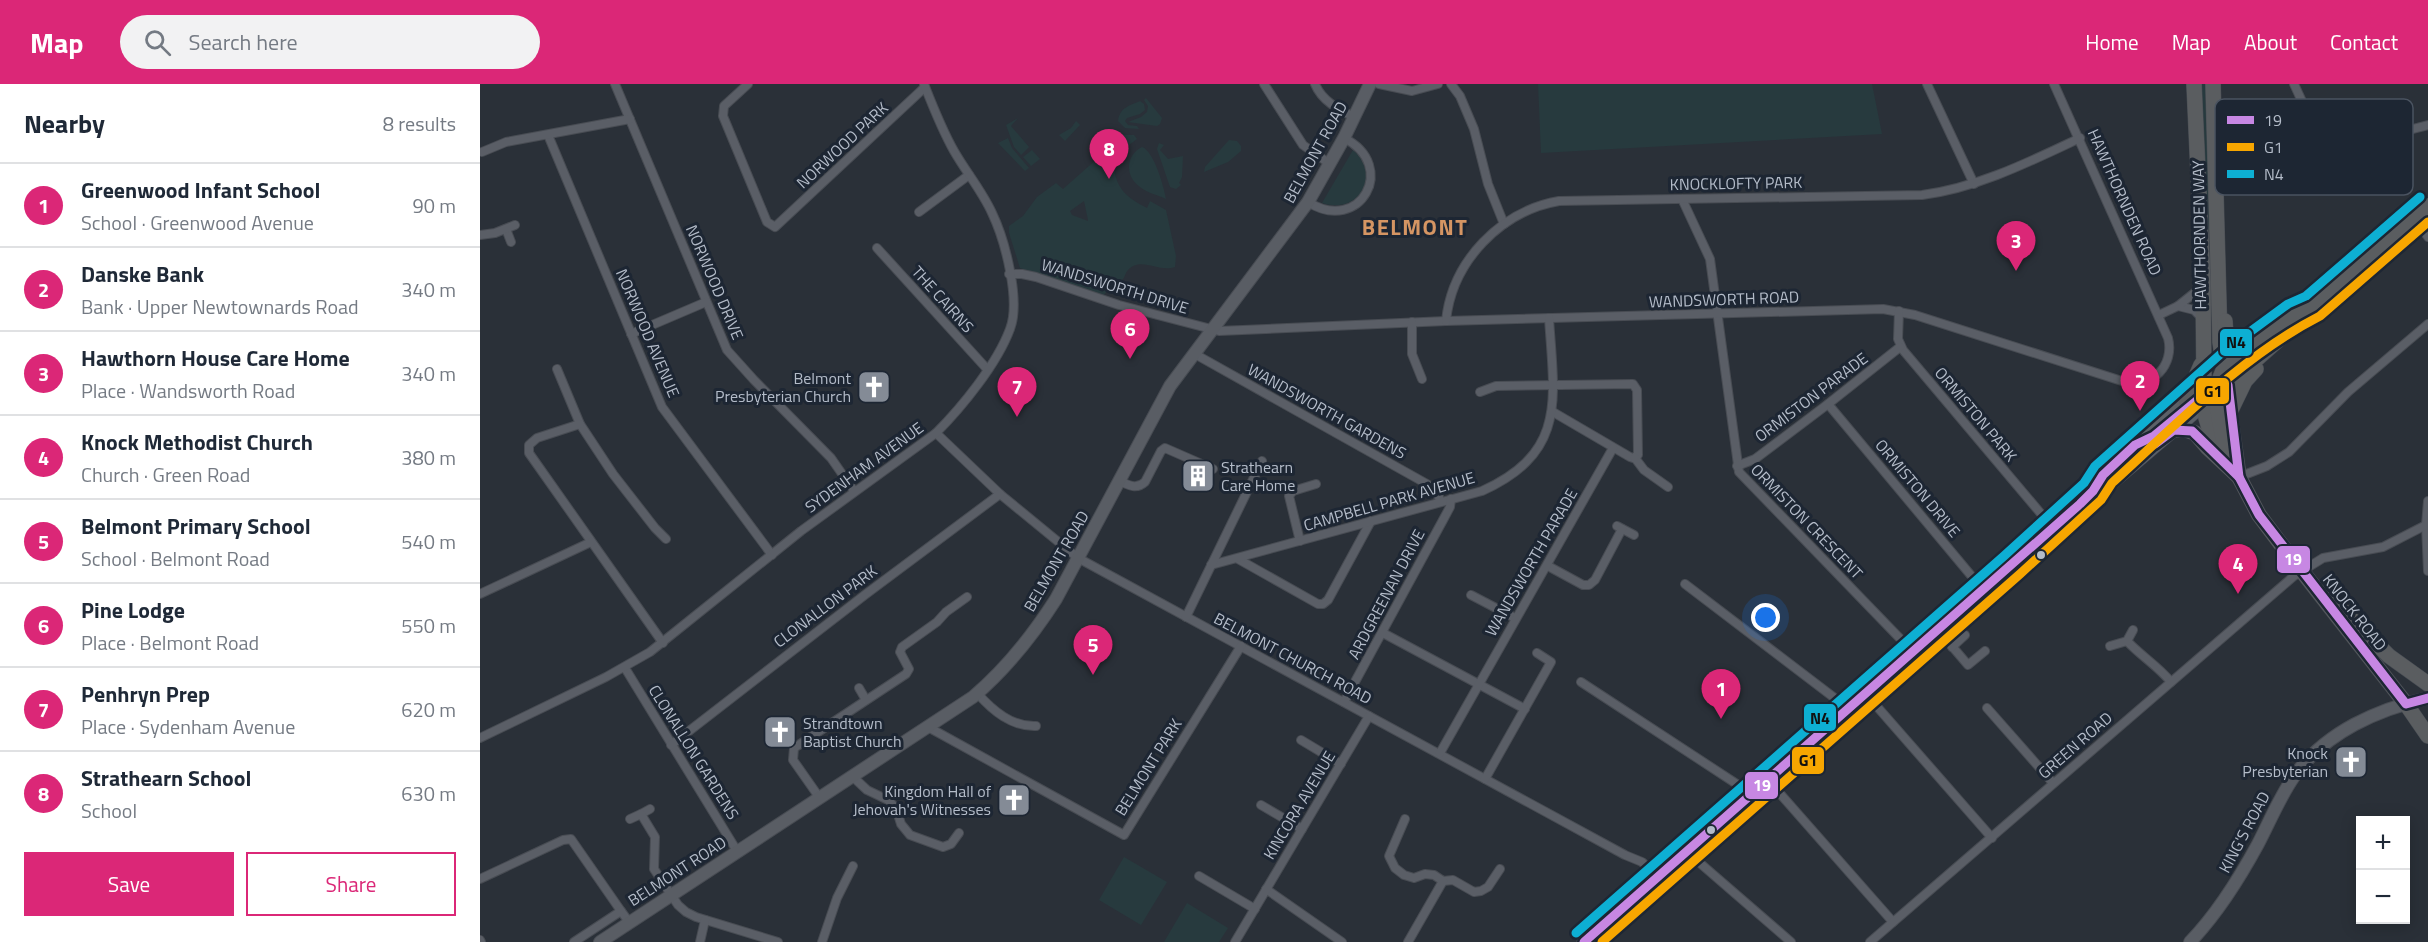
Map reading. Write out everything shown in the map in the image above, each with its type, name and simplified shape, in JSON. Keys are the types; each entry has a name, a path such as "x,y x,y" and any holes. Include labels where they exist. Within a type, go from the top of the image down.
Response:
{"highway":[{"name":"HAWTHORNDEN WAY","path":"2194,84 2203,286 2203,358 2215,386"},
{"name":"HAWTHORNDEN WAY","path":"2213,84 2215,158"},
{"name":"HAWTHORNDEN WAY","path":"2215,386 2216,195"},
{"path":"2215,386 2294,326 2308,311 2428,206"},
{"path":"2217,232 2222,244 2226,335 2238,346 2250,347"},
{"path":"2229,468 2215,386 2250,347 2295,314 2308,311"},
{"path":"2231,410 2248,377 2306,322 2308,311"},
{"path":"2186,400 2203,358"},
{"name":"KNOCK ROAD","path":"2215,386 2231,410 2229,468 2259,515 2301,572 2428,734"},
{"path":"2174,430 2184,429 2195,433 2229,468"},
{"path":"2321,598 2337,605 2389,656 2428,684"}],"main road":[{"name":"BELMONT ROAD","path":"600,942 928,727 978,693 1003,669 1035,630 1056,598 1155,412 1193,353 1308,202 1344,138 1370,84"},
{"path":"1584,942 1914,653 1947,640 1984,591 2093,491 2103,475 2186,400 2215,386"},
{"path":"2093,491 2110,484 2174,430 2215,386"},
{"path":"2135,445 2154,436 2215,386"},
{"name":"KING'S ROAD","path":"2190,942 2233,889 2287,788 2305,763 2326,742 2342,732 2379,713 2428,698"}],"street":[{"name":"NORWOOD DRIVE","path":"615,84 706,302 732,357 831,458 854,491"},
{"name":"NORWOOD PARK","path":"748,84 724,106 723,116 767,222 773,227 780,225 925,86"},
{"path":"1264,84 1303,145 1330,164"},
{"path":"1315,84 1320,95 1354,117"},
{"path":"1379,84 1413,91 1438,84"},
{"path":"1451,84 1460,96 1474,129 1488,184 1504,224"},
{"path":"1928,84 1974,184"},
{"name":"HAWTHORNDEN ROAD","path":"2054,84 2159,315"},
{"path":"2294,84 2301,99"},
{"name":"SYDENHAM AVENUE","path":"480,738 625,668 663,643 854,491 936,433 965,401 987,369 1010,328 1014,312 999,228 942,127 925,86"},
{"path":"482,152 506,142 630,119"},
{"path":"2413,129 2428,125"},
{"name":"NORWOOD AVENUE","path":"548,135 662,407 772,555"},
{"path":"1308,202 1327,211 1342,212 1355,204 1367,192 1371,178 1368,160 1359,147 1344,138"},
{"name":"KNOCKLOFTY PARK","path":"1446,321 1454,285 1465,265 1484,242 1504,224 1533,207 1559,201 1922,195 1948,192 1974,184 2080,138"},
{"path":"919,212 969,175"},
{"name":"ORMISTON CRESCENT","path":"1682,199 1710,259 1737,466 1744,478 1914,653"},
{"path":"2415,218 2428,237"},
{"path":"480,235 515,225"},
{"path":"506,229 511,243"},
{"name":"THE CAIRNS","path":"877,249 987,369"},
{"name":"WANDSWORTH DRIVE","path":"1009,274 1036,277 1119,305 1211,330"},
{"path":"2159,315 2178,306 2203,286"},
{"path":"631,334 706,302"},
{"path":"2178,306 2194,310 2203,319"},
{"name":"WANDSWORTH ROAD","path":"1211,330 1883,309 1899,311 2140,385 2149,382 2166,365 2170,353 2168,338 2159,315"},
{"path":"1899,311 1900,347"},
{"name":"CAMPBELL PARK AVENUE","path":"1211,565 1482,491 1515,472 1541,444 1553,412 1549,318"},
{"path":"1412,322 1412,354 1422,380"},
{"path":"2229,468 2267,466 2289,452 2348,392 2428,324"},
{"name":"ORMISTON PARADE","path":"1737,466 1755,459 1900,347"},
{"name":"ORMISTON PARK","path":"1900,347 2053,528"},
{"name":"WANDSWORTH GARDENS","path":"1193,353 1427,484 1439,497 1440,502"},
{"path":"557,369 580,424 613,474 666,539"},
{"path":"1480,392 1496,386 1628,383 1635,386 1637,390 1639,449 1635,458"},
{"name":"ORMISTON DRIVE","path":"1828,404 1984,591"},
{"path":"1553,412 1613,448 1635,458 1644,470 1668,487"},
{"path":"580,424 537,438 531,443 528,451 663,643"},
{"name":"BELMONT CHURCH ROAD","path":"936,433 1000,494 1078,558 1625,855 1642,862 1658,877"},
{"path":"1119,481 1136,487 1141,486 1165,448 1214,469"},
{"name":"WANDSWORTH PARADE","path":"1440,753 1477,684 1548,566 1613,448"},
{"path":"1186,617 1262,461"},
{"path":"1300,541 1289,496 1293,491 1316,484"},
{"name":"CLONALLON PARK","path":"671,745 1000,494"},
{"name":"ARDGREENAN DRIVE","path":"1344,702 1450,507 1451,499"},
{"path":"2428,501 2428,571"},
{"path":"1238,559 1318,604 1323,604 1328,600 1371,521"},
{"name":"GREEN ROAD","path":"1869,942 2301,572 2323,558 2383,547 2427,524"},
{"path":"1548,566 1583,585 1589,585 1595,580 1619,528 1634,536"},
{"path":"480,594 591,542"},
{"path":"1685,584 1849,709"},
{"path":"1471,595 1515,618"},
{"path":"819,797 793,760 792,751 796,746 908,672 900,652 904,644 933,625 967,597"},
{"path":"2110,646 2127,641 2133,630"},
{"path":"1383,633 1524,709"},
{"path":"1965,635 1947,640 1968,665 1985,651"},
{"path":"2127,641 2139,654 2159,668 2171,682"},
{"name":"BELMONT PARK","path":"928,727 1124,835 1241,646"},
{"path":"1485,779 1551,662 1537,653"},
{"name":"CLONALLON GARDENS","path":"625,668 737,851"},
{"path":"1581,682 1752,794"},
{"path":"859,688 866,700"},
{"path":"978,693 991,709 1022,727 1036,726"},
{"path":"1866,694 1992,838"},
{"path":"1987,708 2053,783"},
{"name":"KINCORA AVENUE","path":"1235,942 1369,716"},
{"path":"1301,740 1341,764"},
{"path":"852,776 896,808 901,824 909,835 943,847 951,844 959,833"},
{"path":"1768,780 1893,921"},
{"path":"1261,805 1302,829"},
{"path":"630,819 650,808"},
{"path":"641,814 655,837 654,868 670,895 686,912 778,942"},
{"path":"1405,819 1389,856 1395,868 1404,875 1414,878 1425,874 1443,881 1453,880 1474,892 1488,887 1500,869"},
{"path":"480,879 563,840 571,839 621,911"},
{"path":"1686,851 1791,942"},
{"path":"822,942 837,898 853,866"},
{"path":"1199,876 1255,909"},
{"path":"1408,942 1443,881"},
{"path":"1266,889 1342,942"},
{"name":"BELMONT ROAD","path":"574,942 621,911 629,922"},
{"path":"700,942 705,920"}],"green space":[{"path":"1538,84 1872,84 1882,134 1541,153"},
{"path":"2200,84 2206,84 2210,216 2209,268"},
{"path":"1146,98 1162,118 1157,126 1128,122 1147,112 1148,106 1144,100"},
{"path":"1140,101 1144,104 1145,110 1125,121 1128,125 1137,126 1139,129 1125,128 1118,121 1121,113"},
{"path":"1018,118 1011,126 1029,147 1021,155 1014,147 1006,125"},
{"path":"1076,121 1080,125 1065,141 1059,135 1071,128"},
{"path":"1124,135 1134,135 1137,139 1125,148 1121,164 1114,165 1117,180 1123,191 1140,204 1147,208 1150,201 1166,210 1176,256 1175,267 1163,268 1144,264 1133,266 1121,281 1104,295 1020,268 1009,226 1023,216 1037,197 1056,183 1063,189","holes":["1084,201 1088,221 1072,215 1070,211"]},
{"path":"1008,138 1012,148 1029,168 1025,171 998,143"},
{"path":"1229,140 1237,141 1241,146 1241,151 1228,162 1204,172 1205,167"},
{"path":"1159,143 1164,145 1160,150 1168,159 1183,156 1182,177 1179,183 1181,185 1176,189 1170,187 1157,149"},
{"path":"1142,147 1151,155 1161,178 1166,199 1143,189 1132,177 1130,161 1136,151"},
{"path":"1032,150 1040,159 1031,166 1023,157"},
{"path":"1353,150 1362,160 1366,171 1366,181 1362,191 1347,203 1335,205 1322,203"},
{"path":"1124,857 1167,882 1141,925 1099,900"},
{"path":"1187,903 1228,928 1219,942 1164,942"}],"transit line":[{"name":"N4","path":"1576,933 2004,556 2084,483 2095,466 2224,351 2288,304 2306,296 2420,197"},
{"name":"G1","path":"1602,942 2020,574 2101,500 2112,483 2211,392 2291,332 2320,316 2428,222"},
{"name":"19","path":"1584,942 2080,504 2093,491 2103,475 2135,445 2154,436 2211,389 2228,385 2239,477"},
{"name":"19","path":"2155,444 2174,430 2192,431 2239,477 2259,515 2406,704 2428,698"}],"place":[{"name":"Strathearn School","path":"1109,179"},
{"name":"Hawthorn House Care Home","path":"2016,271"},
{"name":"Pine Lodge","path":"1130,359"},
{"name":"Belmont Presbyterian Church","path":"874,387"},
{"name":"Danske Bank","path":"2140,411"},
{"name":"Penhryn Prep","path":"1017,417"},
{"name":"Strathearn Care Home","path":"1198,476"},
{"name":"Knock Methodist Church","path":"2238,594"},
{"name":"Belmont Primary School","path":"1093,675"},
{"name":"Greenwood Infant School","path":"1721,719"},
{"name":"Strandtown Baptist Church","path":"780,732"},
{"name":"Knock Presbyterian","path":"2351,762"},
{"name":"Kingdom Hall of Jehovah's Witnesses","path":"1014,800"}],"district":[{"name":"BELMONT","path":"1415,227"}]}
